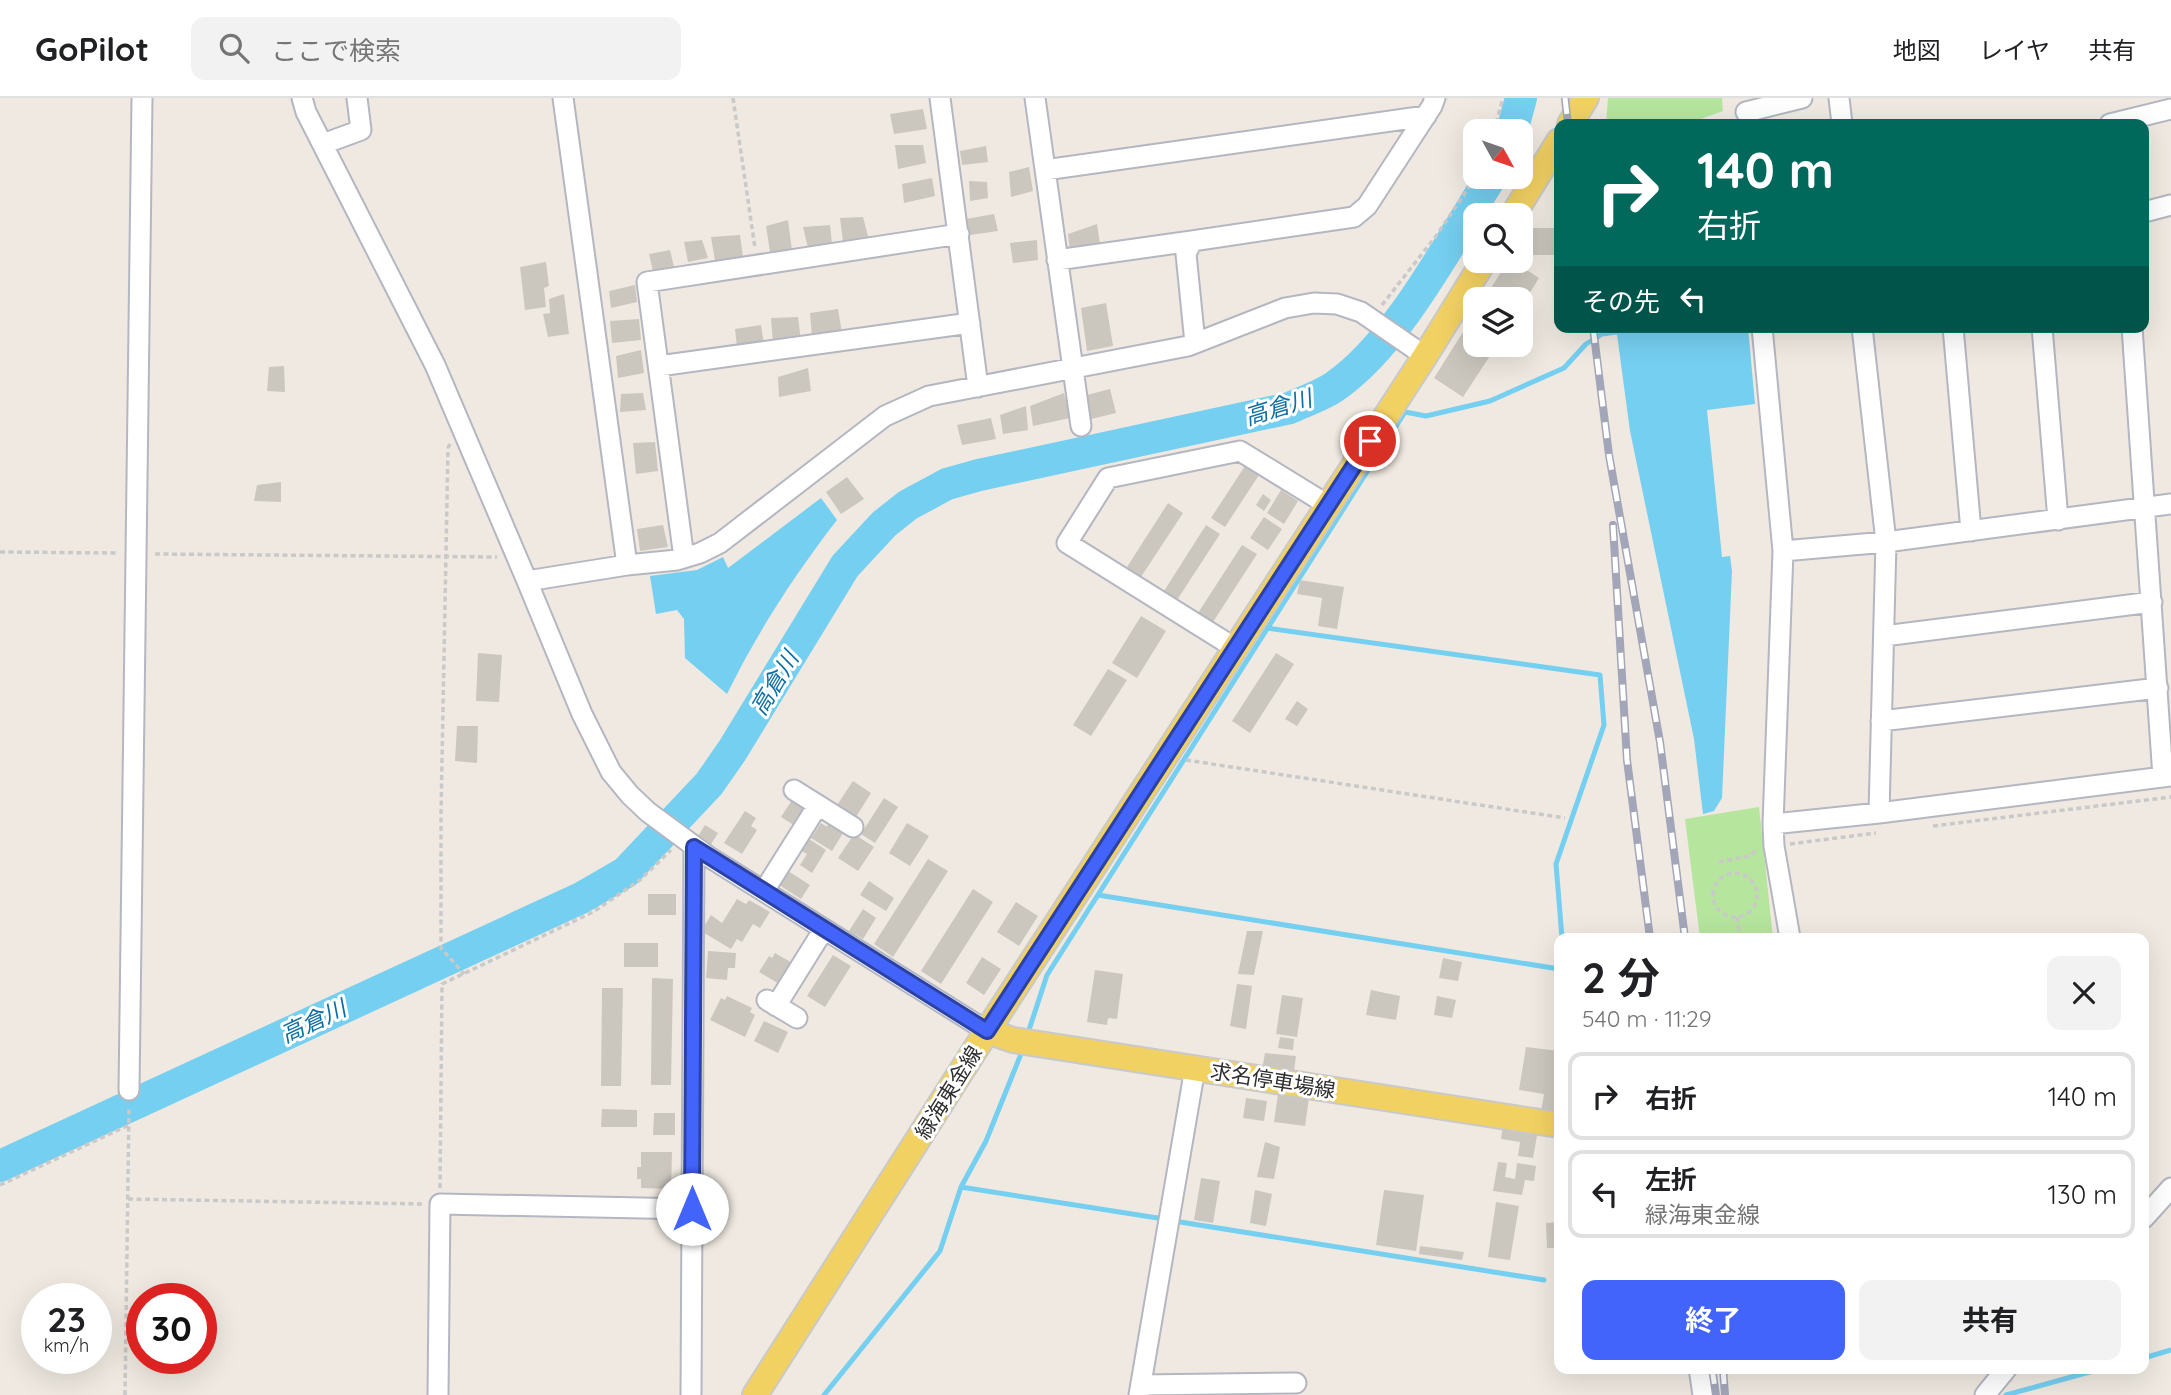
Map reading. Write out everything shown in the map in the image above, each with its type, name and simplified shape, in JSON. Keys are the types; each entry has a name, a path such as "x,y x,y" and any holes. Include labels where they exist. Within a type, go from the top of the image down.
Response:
{"main road":[{"path":"1573,119 1586,98"},
{"path":"1520,203 1554,149"},
{"name":"緑海東金線","path":"755,1395 1328,505 1417,351 1475,273"},
{"name":"求名停車場線","path":"987,1031 1013,1040 1554,1124"}],"street":[{"path":"130,1090 142,98"},
{"path":"302,98 306,112 430,354 582,714 611,772 648,812 685,840 987,1031"},
{"path":"323,144 361,130 357,98"},
{"path":"563,98 627,565"},
{"path":"940,98 978,387"},
{"path":"1035,98 1081,426"},
{"path":"1746,111 1802,98"},
{"path":"1839,98 1841,119"},
{"path":"1045,170 1430,107"},
{"path":"1058,260 1354,217 1367,206 1430,107"},
{"path":"2130,119 2171,109"},
{"path":"2149,211 2171,205"},
{"path":"684,558 647,282 959,234"},
{"path":"1192,241 1186,254 1195,343"},
{"path":"527,581 684,558 720,543 885,416 929,396 1195,343 1285,308 1314,303 1337,304 1361,312 1417,351"},
{"path":"659,366 970,323"},
{"path":"1763,333 1783,551 1773,824 1774,846 1789,933"},
{"path":"1864,333 1886,542 1880,823"},
{"path":"1954,333 1971,531"},
{"path":"2042,333 2058,520"},
{"path":"1773,824 1880,823 2167,777 2132,333"},
{"path":"1235,648 1067,543 1108,478 1240,451 1328,505"},
{"path":"1783,551 1886,542 2171,504"},
{"path":"1884,636 2152,602"},
{"path":"1881,721 2158,688"},
{"path":"794,790 853,827"},
{"path":"764,891 818,805"},
{"path":"685,840 692,1209 691,1395"},
{"path":"797,1018 772,1003 824,929"},
{"path":"1195,1068 1140,1390 1296,1383"},
{"path":"2149,1212 2171,1188"},
{"path":"438,1395 440,1205 692,1209"},
{"path":"1700,1374 1703,1395"},
{"path":"1985,1395 2002,1374"}],"path":[{"path":"733,98 757,265"},
{"path":"1497,119 1503,98"},
{"path":"1373,320 1468,189"},
{"path":"462,428 447,448 441,948 464,974"},
{"path":"0,552 516,557"},
{"path":"1164,757 1564,818"},
{"path":"1922,828 2171,797"},
{"path":"1719,862 1749,856 1756,848 1880,823"},
{"path":"128,1199 440,1205 442,984 593,912 640,880 685,840"},
{"path":"1732,873 1745,876 1755,886 1756,892 1754,906 1744,915 1737,917 1730,917 1718,910 1713,898 1713,891 1720,879 1732,873"},
{"path":"1737,917 1739,933"},
{"path":"0,1185 129,1125 125,1395"}],"green space":[{"path":"1608,98 1722,98 1723,111 1701,119 1606,119"},
{"path":"1759,807 1772,933 1699,933 1685,819"}],"water":[{"path":"1617,333 1749,333 1755,404 1707,410 1722,557 1730,556 1732,571 1722,798 1714,811 1703,814 1694,739 1630,431"},
{"path":"821,498 837,520 778,604 727,694 685,658 684,619 677,610 656,614 650,576 697,570 723,557 728,568"}],"building":[{"path":"923,109 927,129 894,134 890,114"},
{"path":"895,145 923,145 926,163 898,169"},
{"path":"986,146 988,162 962,165 960,151"},
{"path":"1029,167 1033,191 1011,197 1009,172"},
{"path":"932,178 935,196 904,203 902,184"},
{"path":"969,181 987,182 988,198 970,201"},
{"path":"994,214 998,231 970,235 966,219"},
{"path":"863,217 869,240 843,242 840,218"},
{"path":"788,220 792,250 770,252 766,226"},
{"path":"1097,224 1100,244 1070,251 1068,234"},
{"path":"830,225 832,244 808,248 803,227"},
{"path":"1533,228 1554,228 1554,255 1533,255"},
{"path":"740,235 743,257 715,261 711,237"},
{"path":"702,240 708,258 688,262 684,242"},
{"path":"1037,240 1038,260 1013,263 1010,243"},
{"path":"670,250 674,267 653,271 649,254"},
{"path":"546,262 549,286 544,288 546,307 525,310 520,267"},
{"path":"1500,273 1531,273 1539,278 1533,288 1492,287"},
{"path":"635,285 637,302 611,308 609,291"},
{"path":"564,294 569,334 548,337 543,314 550,313 549,299"},
{"path":"1106,303 1113,346 1087,351 1081,308"},
{"path":"838,309 842,333 812,337 810,313"},
{"path":"798,317 801,340 773,344 771,318"},
{"path":"639,319 641,340 612,343 610,321"},
{"path":"761,325 764,344 737,347 735,329"},
{"path":"1463,332 1463,357 1489,357 1463,397 1434,378"},
{"path":"641,350 644,373 618,378 616,356"},
{"path":"284,366 285,392 267,391 269,367"},
{"path":"808,368 811,391 779,397 778,377"},
{"path":"1110,389 1116,413 1091,419 1087,395"},
{"path":"643,393 646,410 620,412 621,394"},
{"path":"1064,393 1070,418 1033,426 1030,406"},
{"path":"1026,406 1028,430 1003,434 1000,415"},
{"path":"991,418 996,439 962,445 957,425"},
{"path":"655,442 658,471 636,474 633,443"},
{"path":"1245,466 1259,475 1225,527 1211,518"},
{"path":"847,477 864,499 841,514 826,492"},
{"path":"281,482 281,502 254,501 257,485"},
{"path":"1281,490 1298,501 1284,524 1267,513"},
{"path":"1263,494 1271,500 1264,511 1256,505"},
{"path":"1168,503 1183,513 1141,577 1127,567"},
{"path":"1264,517 1282,529 1268,550 1250,538"},
{"path":"663,525 668,547 640,551 637,529"},
{"path":"1206,525 1220,534 1177,600 1164,591"},
{"path":"1242,545 1257,554 1213,622 1198,613"},
{"path":"1300,580 1344,587 1337,629 1318,626 1322,598 1297,594"},
{"path":"1141,616 1166,631 1137,678 1112,663"},
{"path":"478,653 502,655 499,702 476,701"},
{"path":"1276,653 1294,664 1250,733 1232,721"},
{"path":"1108,669 1127,680 1091,736 1073,725"},
{"path":"1297,701 1308,709 1297,726 1285,719"},
{"path":"457,726 478,726 477,763 455,761"},
{"path":"853,781 871,793 856,817 837,805"},
{"path":"794,797 808,806 795,826 781,817"},
{"path":"884,798 898,807 875,843 861,834"},
{"path":"745,811 756,818 751,826 757,830 742,854 724,843"},
{"path":"821,823 843,833 832,851 811,838"},
{"path":"907,823 929,836 910,866 889,853"},
{"path":"705,825 718,833 710,846 697,838"},
{"path":"854,834 874,847 858,871 838,858"},
{"path":"806,837 826,850 812,873 800,865 807,854 798,849"},
{"path":"928,859 948,871 893,957 874,944"},
{"path":"788,871 810,885 801,899 779,885"},
{"path":"869,881 894,898 886,911 860,895"},
{"path":"973,889 993,902 941,984 921,971"},
{"path":"648,894 676,894 676,915 648,915"},
{"path":"737,899 746,904 749,900 770,912 760,928 753,924 742,942 737,939 731,949 701,931 711,915 722,923"},
{"path":"1016,902 1038,916 1019,946 997,932"},
{"path":"863,909 876,918 863,939 849,931"},
{"path":"1247,931 1263,931 1254,975 1238,974"},
{"path":"624,943 658,943 658,967 624,967"},
{"path":"708,951 736,953 735,968 728,968 727,980 706,978"},
{"path":"775,953 794,964 781,985 759,972 769,956 772,958"},
{"path":"833,955 851,966 825,1007 807,996"},
{"path":"982,957 1001,969 984,995 966,983"},
{"path":"1443,958 1462,962 1458,981 1439,978"},
{"path":"1095,970 1123,974 1117,1019 1108,1018 1107,1025 1087,1022"},
{"path":"652,978 673,979 671,1085 651,1085"},
{"path":"1237,984 1252,986 1246,1029 1230,1026"},
{"path":"602,988 623,988 621,1086 601,1086"},
{"path":"1371,990 1400,996 1396,1020 1366,1015"},
{"path":"1282,995 1303,998 1297,1037 1276,1034"},
{"path":"727,996 752,1008 750,1012 755,1015 745,1037 710,1020 721,998 725,1000"},
{"path":"1437,996 1456,1000 1452,1018 1434,1015"},
{"path":"764,1021 788,1032 778,1053 754,1041"},
{"path":"1280,1037 1294,1039 1293,1050 1278,1048"},
{"path":"1526,1047 1554,1050 1554,1113 1541,1112 1544,1094 1519,1090"},
{"path":"1265,1053 1296,1056 1294,1071 1262,1070"},
{"path":"1278,1094 1309,1098 1305,1126 1274,1122"},
{"path":"1246,1098 1267,1101 1264,1121 1243,1118"},
{"path":"602,1109 637,1110 637,1127 601,1127"},
{"path":"654,1113 675,1113 675,1135 653,1135"},
{"path":"1503,1125 1538,1130 1533,1158 1518,1156 1520,1142 1501,1139"},
{"path":"1265,1142 1280,1147 1274,1179 1257,1177"},
{"path":"641,1152 672,1152 671,1189 641,1188 641,1179 637,1179 637,1167 641,1167"},
{"path":"1498,1162 1507,1163 1505,1177 1515,1179 1517,1163 1536,1166 1534,1181 1525,1180 1522,1195 1493,1191"},
{"path":"1201,1178 1220,1181 1213,1223 1194,1220"},
{"path":"1255,1190 1272,1194 1266,1226 1250,1223"},
{"path":"1384,1190 1424,1195 1416,1251 1376,1245"},
{"path":"1496,1202 1519,1206 1510,1260 1488,1257"},
{"path":"1554,1222 1554,1248 1547,1248 1546,1223"},
{"path":"1420,1246 1464,1252 1462,1260 1419,1254"}],"waterway":[{"name":"高倉川","path":"1515,119 1521,98"},
{"name":"高倉川","path":"0,1166 581,898 626,872 709,784 845,566 884,524 908,505 947,484 1290,408 1329,390 1357,368 1401,319 1484,189"},
{"path":"1027,1036 1047,975 1405,412 1426,416 1490,401 1564,368 1586,344 1602,334 1609,333"},
{"path":"1267,628 1600,675 1604,725 1556,864 1562,933"},
{"path":"1098,895 1554,968"},
{"path":"1023,1049 986,1141 961,1187 1164,1219"},
{"path":"824,1395 940,1251 961,1187"},
{"path":"1174,1221 1544,1280"},
{"path":"2149,1357 2171,1350"},
{"path":"2006,1395 2082,1374"}],"railway":[{"path":"1565,98 1567,119"},
{"path":"1594,333 1609,455 1660,742 1684,933"},
{"path":"1613,525 1627,760 1649,933"},
{"path":"1713,1374 1716,1395"},
{"path":"1723,1374 1725,1395"}],"route":[{"path":"692,1209 694,847 987,1031 1370,441"}]}
